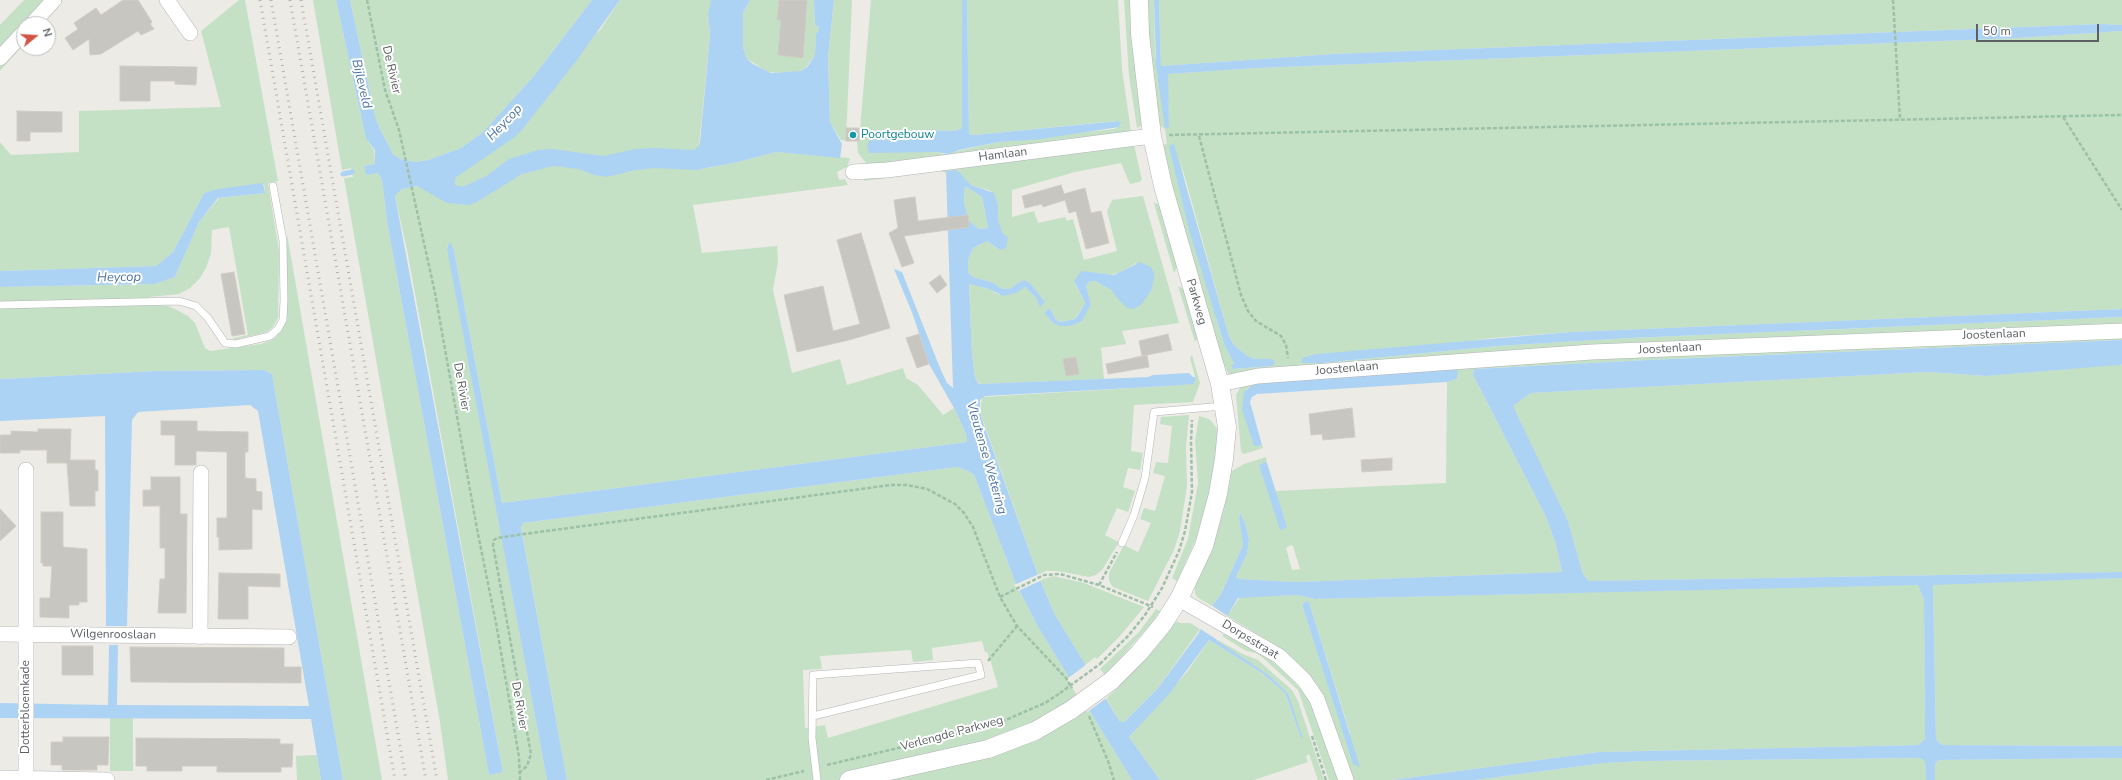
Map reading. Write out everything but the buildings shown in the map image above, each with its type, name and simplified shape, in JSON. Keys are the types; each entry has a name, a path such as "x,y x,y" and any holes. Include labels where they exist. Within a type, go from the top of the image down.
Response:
{"street":[{"path":"39,16 54,0"},
{"path":"167,0 190,32"},
{"name":"Parkweg","path":"1139,0 1140,34 1152,136 1163,186 1220,384 1227,427 1224,459 1218,494 1204,546 1180,599"},
{"path":"0,58 16,41"},
{"name":"Hamlaan","path":"853,172 894,169 1152,136"},
{"name":"Joostenlaan","path":"1220,384 1258,376 1592,352 2122,330"},
{"path":"26,470 26,634"},
{"path":"200,637 201,473"},
{"name":"Dorpsstraat","path":"1180,599 1279,656 1311,688 1322,712 1346,780"},
{"name":"Verlengde Parkweg","path":"849,780 988,749 1080,712 1159,629 1180,599"},
{"name":"Wilgenrooslaan","path":"0,634 289,637"},
{"name":"Dotterbloemkade","path":"26,634 26,779"},
{"path":"0,778 107,780"}],"lane":[{"path":"0,305 179,301 196,306 208,318 224,343 236,344 270,336 278,329 283,320 284,300 283,241 273,186"},
{"path":"1122,543 1134,515 1148,465 1154,412 1224,406"},
{"path":"813,716 981,675 980,669 978,663 813,675 813,716 815,768 817,780"}],"path":[{"name":"De Rivier","path":"367,0 385,90 398,130 435,293 477,529 496,623 519,757 520,780"},
{"path":"1893,0 1900,120"},
{"path":"1152,136 2122,115"},
{"path":"2063,117 2122,210"},
{"path":"1199,136 1241,294 1248,311 1256,321 1281,336 1286,345 1290,374"},
{"name":"Verlengde Parkweg","path":"766,780 994,725 1045,703 1100,664 1128,636 1151,606 1162,588 1179,551 1190,508 1192,482 1191,433 1196,408"},
{"path":"519,773 527,766 531,754 493,544 494,540 497,538 907,485 933,492 955,504 964,513 973,527 1000,597 1017,626 1066,678 1073,690"},
{"path":"1099,585 1122,543"},
{"path":"1000,597 1044,575 1064,575 1099,585 1151,606"},
{"path":"980,669 1017,626"},
{"path":"1080,712 1108,760 1114,780"},
{"path":"1310,730 1326,780"}],"green space":[{"path":"24,0 63,0 49,16 16,16 16,53 0,71 0,25"},
{"path":"239,0 245,0 278,181 268,183 279,251 278,318 273,327 267,332 234,340 233,338 248,335 229,227 212,230 211,253 206,268 200,278 190,288 179,294 149,297 150,305 169,306 188,316 195,323 205,348 210,351 261,344 275,338 281,329 287,311 287,234 382,780 343,780 272,374 264,370 156,371 0,379 0,287 155,284 175,277 199,222 219,198 265,193 264,184 204,193 173,252 156,266 0,271 0,142 11,155 79,152 79,111 221,107 201,31"},
{"path":"313,0 336,0 366,139 374,150 375,164 364,166 366,174 378,173 382,180 388,228 489,775 503,772 407,250 395,196 402,189 414,186 424,188 600,30 620,0 711,0 708,13 710,35 699,146 702,169 738,162 776,152 850,158 847,167 837,172 839,180 845,179 848,185 693,205 702,253 777,246 778,262 773,290 792,373 840,359 847,385 903,368 906,378 918,385 943,415 954,408 966,434 967,442 502,503 454,251 447,246 547,780 448,780 440,722 344,178 353,177 351,168 342,170"},
{"path":"350,0 592,0 533,77 483,132 461,148 428,160 415,162 400,159 393,154 380,129 375,116"},
{"path":"750,0 814,0 815,25 819,27 819,31 816,33 815,55 807,66 801,71 790,73 768,72 747,59 741,34 743,13"},
{"path":"834,0 852,0 846,141 841,140 830,122 828,57"},
{"path":"871,0 962,0 963,24 962,128 954,131 926,130 872,138 910,152 935,152 944,154 999,142 1114,129 1121,125 1118,121 974,135 969,134 967,0 1118,0 1122,69 1131,132 870,165 866,163 858,153 857,142 859,141"},
{"path":"1124,0 1132,0 1142,125 1137,128 1129,76"},
{"path":"1147,0 1154,0 1155,55 1169,127 1167,74 1258,68 2018,38 2122,31 2122,309 1571,332 1492,338 1302,363 1322,363 1498,346 1630,338 2122,317 2122,326 1229,375 1220,355 1184,239 1161,145 1167,144 1165,129 1158,124 1150,68","holes":["1179,156 1229,336 1234,345 1246,355 1254,359 1272,359 1273,366 1233,369 1234,364 1224,344 1217,322"]},
{"path":"1159,0 2122,0 2122,25 2100,24 1333,54 1161,66"},
{"path":"1134,145 1142,180 1139,182 1130,184 1121,163 1075,172 1012,190 1012,217 1034,211 1038,223 1065,217 1067,221 1073,219 1084,260 1117,251 1107,211 1112,200 1143,196 1179,323 1122,331 1126,344 1101,348 1104,379 980,384 975,378 972,353 969,284 989,289 999,295 1025,287 1036,298 1040,306 1045,302 1030,284 1024,280 1012,288 1003,289 991,282 973,277 968,272 968,260 973,248 987,241 1000,250 1003,234 998,219 998,205 991,191 971,185 955,170 947,171 947,173 939,171 864,181 864,178","holes":["1136,263 1151,291 1148,295 1119,298 1111,290 1095,281 1090,281 1086,286 1091,304 1070,326 1054,324 1044,313 1050,308 1056,320 1060,322 1075,319 1085,303 1075,284 1099,273 1108,275 1119,273"]},
{"path":"965,186 982,197 988,228 979,229 968,220 964,201"},
{"path":"1154,203 1161,205 1178,266 1174,273"},
{"path":"1178,286 1184,289 1199,336 1195,342"},
{"path":"2122,333 2122,340 1648,360 1474,369 1473,375 1546,517 1556,545 1562,572 1295,582 1239,579 1236,577 1247,554 1249,540 1246,526 1240,512 1239,518 1243,545 1221,594 1212,606 1197,597 1195,593 1195,586 1230,472 1244,464 1266,457 1267,463 1262,463 1260,465 1287,527 1275,491 1446,483 1447,382 1457,379 1246,389 1258,446 1262,445 1263,448 1244,454 1241,452 1236,395 1241,386 1459,364","holes":["1291,545 1293,546 1300,569 1292,570 1286,548"]},
{"path":"1192,355 1200,383 1193,402 1134,405 1131,451 1143,453 1140,470 1128,468 1123,487 1135,491 1128,512 1117,508 1105,535 1119,542 1102,570 1096,575 1089,577 1058,571 1046,571 1038,575 980,412 982,397 1168,386 1194,381 1196,380 1190,358"},
{"path":"2122,364 2122,572 1589,581 1583,574 1568,521 1512,406 1531,393 1927,372 1986,376"},
{"path":"1189,415 1186,447 1187,486 1180,531 1174,550 1148,601 1113,587 1109,581 1109,573 1124,545 1138,552 1151,523 1140,519 1144,508 1155,511 1165,476 1153,473 1156,462 1168,463 1172,426 1160,424 1161,417"},
{"path":"1199,416 1209,419 1212,422 1218,430 1218,439 1210,490 1197,537 1177,581 1172,578 1188,539 1198,483 1195,441"},
{"path":"957,467 968,471 974,475 1016,584 1038,627 1132,780 567,780 521,526 523,523","holes":["982,641 985,652 987,652 990,659 998,687 828,738 825,725 805,728 803,670 822,669 820,656 911,650 913,662 933,660 932,648"]},
{"path":"1053,576 1084,583 1144,607 1120,636 1097,659 1095,657 1085,665 1054,613 1040,580"},
{"path":"2122,578 2122,746 1943,745 1938,742 1936,738 1933,584"},
{"path":"1918,584 1924,600 1925,739 1918,745 1599,752 1392,780 1353,780 1327,703 1317,684 1276,645 1227,616 1240,597 1297,595 1315,599","holes":["1306,601 1309,602 1350,733 1349,736 1345,737 1302,605"]},
{"path":"1156,609 1160,611 1150,625 1105,675 1100,669 1139,632"},
{"path":"1177,621 1180,623 1190,623 1200,629 1158,688 1124,722 1120,722 1106,698 1116,690 1115,687"},
{"path":"1224,634 1267,657 1286,673 1305,694 1310,701 1338,780 1329,780 1298,690 1262,657 1256,653 1246,651 1222,636"},
{"path":"1216,639 1243,654 1258,660 1292,690 1298,701 1324,780 1318,780 1309,754 1306,756 1308,762 1254,780 1160,780 1129,737 1187,672 1209,640 1262,673 1285,693 1301,738 1288,693 1269,675 1216,641"},
{"path":"110,718 133,718 133,771 110,771"},
{"path":"317,755 321,780 297,780 296,756"},
{"path":"1920,758 1925,760 1926,780 1475,780 1605,763 1644,761"},
{"path":"2122,758 2122,780 1935,780 1935,765 1937,761 1941,760"}],"water":[{"name":"Bijleveld","path":"336,0 350,0 375,116 380,129 393,154 400,159 415,162 428,160 461,148 483,132 533,77 592,0 620,0 574,64 521,131 512,139 455,178 455,185 463,187 488,175 509,159 538,150 552,149 604,156 635,149 654,148 694,150 699,146 700,142 710,35 708,13 711,0 750,0 743,13 743,47 747,59 753,64 771,73 801,71 808,66 815,55 816,33 819,31 819,27 815,25 814,0 834,0 828,57 830,122 842,144 840,158 776,152 738,162 696,170 655,168 635,170 607,177 594,175 579,169 553,166 522,174 477,202 469,205 447,203 417,186 402,189 395,196 503,772 489,775 388,228 382,180 378,173 366,175 364,166 375,164 375,150 366,139"},
{"path":"962,0 967,0 969,134 974,135 1118,121 1121,123 1119,127 1041,139 999,142 959,150 949,154 935,152 869,153 867,145 872,138 926,130 954,131 962,128"},
{"path":"1154,0 1159,0 1161,66 1333,54 2100,24 2122,25 2122,31 2018,38 1258,68 1168,74 1169,127 1165,129 1156,66"},
{"path":"1174,144 1229,336 1234,345 1246,355 1254,359 1272,359 1275,362 1273,366 1233,369 1231,365 1234,364 1224,344 1189,230 1169,146"},
{"name":"Vleutense Wetering","path":"955,170 959,172 971,185 994,193 998,205 998,219 1003,234 1008,237 1006,248 1000,250 987,241 973,248 968,260 968,272 973,277 991,282 1003,289 1012,288 1024,280 1030,283 1045,302 1040,307 1036,298 1025,287 1016,293 1003,296 989,289 969,284 972,353 975,378 979,384 1148,377 1153,375 1189,373 1195,377 1196,380 1193,384 985,396 980,400 980,412 984,425 1038,575 1054,613 1120,722 1124,722 1158,688 1198,634 1213,605 1221,594 1243,545 1239,518 1240,512 1246,526 1249,540 1247,554 1236,577 1239,579 1295,582 1562,572 1556,545 1546,517 1473,375 1474,369 1648,360 2122,340 2122,364 2119,365 1986,376 1927,372 1531,393 1513,406 1568,521 1583,574 1589,581 2122,572 2122,578 1933,585 1936,738 1938,742 1943,745 2122,746 2122,758 1941,760 1937,761 1935,765 1935,780 1926,780 1925,761 1920,758 1644,761 1605,763 1475,780 1392,780 1599,752 1918,745 1925,739 1924,600 1918,585 1315,599 1297,595 1238,598 1217,633 1216,640 1269,675 1288,693 1303,739 1301,738 1285,693 1262,673 1209,640 1170,693 1129,737 1160,780 1132,780 1038,627 1016,584 974,475 957,467 523,523 521,527 567,780 547,780 447,249 449,243 451,243 454,251 502,503 967,442 966,434 954,408 929,364 913,315 894,269 902,272 940,368 947,383 953,388 946,171","holes":["965,186 982,197 988,228 979,229 968,220 964,201"]},
{"path":"263,183 265,193 218,198 199,222 175,277 155,284 0,287 0,271 156,266 173,252 204,193 218,189"},
{"path":"1140,262 1151,267 1154,273 1151,291 1141,305 1133,309 1127,308 1111,290 1095,281 1090,281 1086,286 1091,304 1082,321 1070,326 1061,326 1054,324 1044,313 1050,308 1056,320 1060,322 1075,319 1085,303 1074,281 1081,271 1114,275"},
{"path":"2122,309 2122,317 1630,338 1498,346 1322,363 1302,363 1302,358 1317,354 1571,332"},
{"path":"1458,369 1457,379 1447,382 1257,394 1252,397 1250,402 1262,445 1258,446 1254,446 1242,409 1244,392 1254,384"},
{"path":"264,370 272,374 343,780 321,780 311,719 0,718 0,703 108,705 109,645 118,645 117,705 309,706 258,411 250,405 138,412 132,420 127,626 106,626 105,416 0,421 0,379 156,371"},
{"path":"1265,462 1267,463 1287,527 1282,530 1280,530 1259,465"},
{"path":"1306,601 1309,602 1360,767 1353,764 1302,605"}],"pier":[{"path":"1039,574 1042,580 1018,591 1014,585"},
{"path":"1211,605 1229,617 1219,633 1219,641 1199,628"},
{"path":"1087,664 1108,697 1087,712 1067,679"}],"waterway":[{"name":"Heycop","path":"343,174 352,172"}],"railway":[{"path":"260,0 395,780"},
{"path":"271,0 406,780"},
{"path":"290,0 426,780"},
{"path":"301,0 437,780"}],"place":[{"name":"Poortgebouw","path":"853,135"}]}
